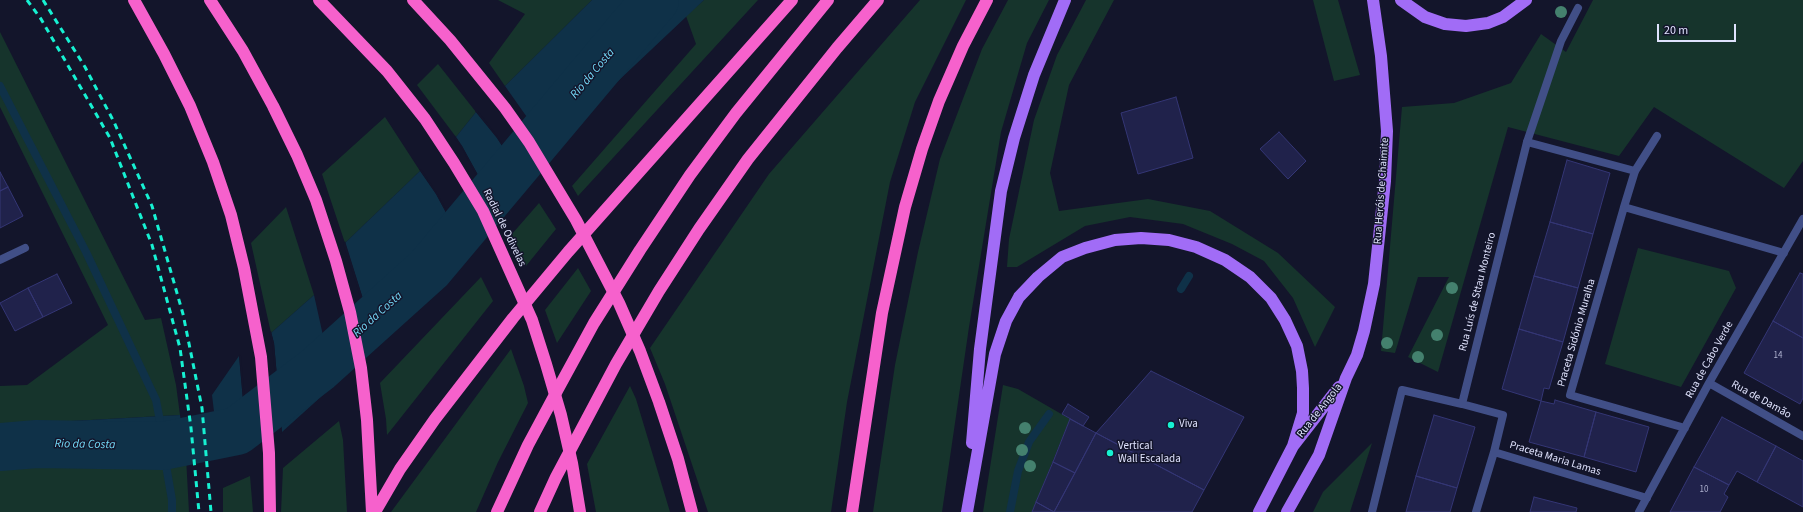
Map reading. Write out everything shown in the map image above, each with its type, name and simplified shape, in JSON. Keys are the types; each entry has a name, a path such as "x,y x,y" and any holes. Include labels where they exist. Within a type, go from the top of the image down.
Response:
{"highway":[{"path":"134,0 164,54 190,106 213,162 231,215 246,276 261,357 267,416 270,512"},
{"path":"210,0 243,51 273,106 297,155 316,200 336,261 350,312 361,368 368,428 374,512"},
{"name":"Radial de Odivelas","path":"319,0 387,71 424,119 454,163 483,211 532,320 561,415 580,512"},
{"path":"413,0 450,40 505,108 529,142 576,220 619,303 640,351 660,402 678,459 692,512"},
{"path":"374,512 400,469 435,419 513,318 568,252 792,0"},
{"path":"497,512 528,445 594,323 640,250 690,175 736,113 828,0"},
{"path":"540,512 556,477 616,364 699,229 748,159 832,54 878,0"},
{"path":"852,512 882,313 905,206 922,149 939,101 963,46 987,0"}],"main road":[{"path":"966,512 980,349 1001,191 1014,138 1034,75 1065,0"},
{"name":"Rua Heróis de Chaimite","path":"1346,378 1357,355 1364,331 1374,284 1385,181 1387,131 1385,97 1373,0"},
{"path":"1401,0 1425,17 1445,24 1466,26 1488,23 1503,17 1526,0"},
{"path":"966,512 995,354 1006,321 1019,297 1038,276 1062,257 1085,248 1115,240 1141,238 1169,240 1196,247 1225,260 1250,277 1271,298 1285,320 1297,346 1302,371 1303,413 1293,446"},
{"name":"Rua de Angola","path":"1259,512 1293,446 1346,378"},
{"name":"Rua de Angola","path":"1287,512 1319,455 1346,378"}],"street":[{"name":"Rua Luís de Sttau Monteiro","path":"1462,404 1527,142 1561,42 1578,8"},
{"name":"Praceta Sidónio Muralha","path":"1658,136 1635,171 1570,395 1685,428"},
{"path":"1527,142 1635,171"},
{"path":"1624,207 1784,253"},
{"name":"Rua de Cabo Verde","path":"1639,512 1709,384 1803,219"},
{"path":"0,260 24,248"},
{"name":"Rua de Damão","path":"1709,384 1803,436"},
{"path":"1372,512 1402,390 1504,415 1494,452"},
{"name":"Praceta Maria Lamas","path":"1476,512 1494,452 1647,498"}],"green space":[{"path":"498,0 592,0 505,86 489,63 525,14"},
{"path":"704,0 758,0 578,196 572,186 696,44 686,16"},
{"path":"920,0 966,0 915,102 890,182 847,402 831,512 708,512 665,384 650,348 769,174"},
{"path":"1008,0 1049,0 1027,43 1001,132 969,327 942,512 873,512 895,365 918,252 940,159 982,49"},
{"path":"1086,0 1114,0 1069,85 1050,173 1059,211 1148,199 1210,211 1278,253 1335,307 1315,347 1293,298 1264,261 1232,244 1183,224 1130,217 1085,226 1017,267 1007,267 1009,239 1034,120 1057,55"},
{"path":"1313,0 1338,0 1360,75 1334,81"},
{"path":"1593,0 1803,0 1803,161 1784,188 1654,107 1619,156 1508,127 1438,372 1408,357 1449,277 1418,277 1395,353 1381,351 1402,107 1454,103 1511,83 1541,34 1566,52"},
{"path":"0,32 145,320 161,318 176,385 180,415 0,425 0,386 27,385 108,325 0,107"},
{"path":"438,64 476,112 456,137 417,85"},
{"path":"385,117 420,171 345,243 322,174"},
{"path":"539,203 556,229 526,266 512,234"},
{"path":"286,207 314,295 271,333 251,243"},
{"path":"1638,248 1729,271 1736,288 1681,387 1605,364"},
{"path":"578,268 591,291 557,343 545,310"},
{"path":"481,277 493,301 387,435 380,383"},
{"path":"511,349 524,386 528,403 498,462 476,512 391,512"},
{"path":"1003,385 1018,389 1070,419 1032,512 983,512"},
{"path":"630,386 636,399 670,512 596,512 587,464"},
{"path":"339,421 343,440 347,512 281,512 283,468"},
{"path":"1372,443 1350,512 1313,512 1323,492"},
{"path":"186,457 189,512 0,512 0,468"},
{"path":"250,476 253,512 223,512 223,488"}],"water":[{"path":"592,0 704,0 548,147 505,86"},
{"path":"476,112 497,138 525,182 497,210 456,137"},
{"path":"420,171 436,194 464,246 373,343 369,318 345,243"},
{"path":"314,295 334,385 282,432 274,343 271,333"},
{"path":"239,356 247,444 219,453 212,395"},
{"path":"180,415 186,457 0,468 0,425"}],"pier":[{"path":"475,111 478,111 498,137 527,181 527,184 497,138"},
{"path":"455,136 498,211 495,211 461,147 454,138"},
{"path":"419,169 422,170 437,193 466,245 465,248 436,194"},
{"path":"345,241 369,318 373,345 371,344 367,318 343,244"},
{"path":"271,331 274,343 282,434 280,433 272,344 269,333"},
{"path":"239,354 241,356 249,444 247,446"}],"building":[{"path":"1176,97 1193,158 1138,174 1121,113"},
{"path":"1279,132 1306,161 1288,179 1260,149"},
{"path":"1567,160 1610,173 1593,234 1550,222"},
{"path":"0,172 8,187 0,191"},
{"path":"8,187 23,216 0,228 0,191"},
{"path":"1550,222 1593,234 1578,288 1534,276"},
{"path":"1800,273 1803,274 1803,338 1773,321"},
{"path":"57,274 72,303 43,317 28,288"},
{"path":"1534,276 1578,288 1563,342 1519,329"},
{"path":"28,288 43,317 15,331 0,303"},
{"path":"1773,321 1803,338 1803,398 1800,404 1744,373"},
{"path":"1519,329 1563,342 1549,389 1544,388 1541,401 1502,389"},
{"name":"Viva","path":"1151,371 1244,417 1204,490 1096,433"},
{"path":"1555,400 1596,412 1584,457 1529,442 1541,401 1554,404"},
{"path":"1068,404 1089,417 1083,426 1062,414"},
{"path":"1596,412 1649,427 1636,472 1584,457"},
{"path":"1434,415 1475,427 1457,488 1416,476"},
{"path":"1722,417 1776,446 1757,482 1737,471 1729,485 1694,467"},
{"path":"1070,419 1096,433 1075,473 1053,462"},
{"name":"Vertical Wall Escalada","path":"1096,433 1204,490 1192,512 1054,512"},
{"path":"1776,446 1803,461 1803,507 1757,482"},
{"path":"1053,462 1075,473 1054,512 1036,502"},
{"path":"1694,467 1729,485 1724,494 1728,497 1720,512 1670,512"},
{"path":"1416,476 1457,488 1450,512 1406,512"},
{"path":"1534,497 1577,508 1576,512 1530,512"},
{"path":"1036,502 1054,512 1032,512"}],"waterway":[{"name":"Rio da Costa","path":"0,447 37,444 163,446 237,431 318,369 429,269 655,0"},
{"path":"0,86 86,252 156,400 161,426"},
{"path":"1181,289 1189,276"},
{"path":"1010,512 1018,471 1029,442 1049,414"},
{"path":"163,448 172,500 172,512"}],"railway":[{"path":"27,0 41,19 110,138 152,245 180,348 191,428 199,512"},
{"path":"43,0 85,67 114,122 152,206 183,314 202,408 211,512"}],"place":[{"name":"Viva","path":"1171,425"},
{"name":"Vertical Wall Escalada","path":"1110,453"}]}
